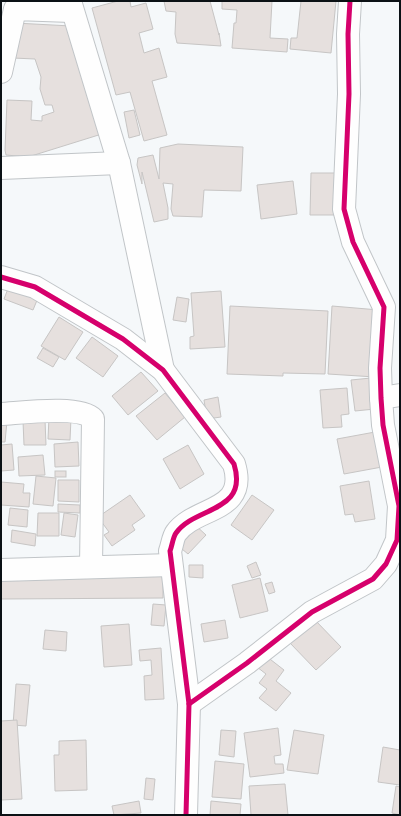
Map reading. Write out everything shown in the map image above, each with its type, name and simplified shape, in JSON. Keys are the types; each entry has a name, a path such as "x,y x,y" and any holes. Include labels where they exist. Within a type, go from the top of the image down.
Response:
{"street":[{"path":"189,704 247,663 312,612 373,579 386,564 397,540 399,506 383,425 391,397 380,368 384,306 353,242 344,209 348,116 348,34 350,1"},
{"path":"1,72 15,9 70,6 119,163 163,370"},
{"path":"1,168 119,163"},
{"path":"1,277 42,291 123,339 163,370 234,464 236,475 235,487 227,501 191,521 176,533 170,551 189,704 186,815"},
{"path":"1,414 75,411 89,415 93,418 91,567"},
{"path":"1,570 171,565"}],"building":[{"path":"118,1 130,1 131,7 146,3 153,29 139,33 144,53 159,48 167,77 152,81 167,135 144,141 130,92 116,95 92,8"},
{"path":"164,1 210,1 221,46 177,43 175,34 176,12 166,11"},
{"path":"222,1 272,1 270,38 288,39 287,52 232,48 234,23 236,23 237,10 222,9"},
{"path":"301,1 336,1 331,53 290,49 291,38 297,38"},
{"path":"15,23 71,26 105,133 28,157 6,155 7,100 32,101 31,120 42,121 42,116 54,112 52,105 45,105 40,89 41,77 35,59 13,58"},
{"path":"134,110 140,135 129,138 124,112"},
{"path":"178,144 243,147 241,191 204,190 202,217 173,216 171,209 173,184 163,183 168,208 168,219 154,222 142,172 142,184 137,165 138,158 153,155 159,179 160,148"},
{"path":"311,173 338,173 337,215 310,215"},
{"path":"293,181 297,214 261,219 257,185"},
{"path":"11,281 40,293 33,310 4,299"},
{"path":"221,291 225,347 190,349 190,337 194,336 191,293"},
{"path":"177,297 189,299 186,322 173,320"},
{"path":"230,306 328,311 325,374 283,373 283,376 227,374"},
{"path":"332,306 379,310 375,377 328,374"},
{"path":"59,317 83,332 65,360 41,346"},
{"path":"92,337 118,356 103,377 76,358"},
{"path":"43,348 59,357 53,367 37,358"},
{"path":"141,372 158,391 128,415 112,396"},
{"path":"371,378 375,409 355,411 351,380"},
{"path":"347,388 349,414 341,415 342,427 323,428 320,390"},
{"path":"165,393 185,417 157,440 136,416"},
{"path":"218,397 221,417 207,419 204,400"},
{"path":"49,417 71,418 70,440 48,439"},
{"path":"1,420 7,421 5,442 1,442"},
{"path":"45,420 46,445 24,445 23,421"},
{"path":"375,432 382,467 344,474 337,439"},
{"path":"78,442 79,466 55,467 54,444"},
{"path":"12,444 14,470 1,471 1,445"},
{"path":"188,445 204,474 180,489 163,459"},
{"path":"43,455 45,475 19,476 18,457"},
{"path":"55,471 66,471 66,477 55,477"},
{"path":"36,476 56,478 53,506 33,504"},
{"path":"58,480 79,480 79,502 58,501"},
{"path":"369,481 375,519 355,522 353,514 345,515 340,486"},
{"path":"1,482 24,484 23,493 30,493 29,507 1,505"},
{"path":"130,495 145,516 132,525 135,530 112,546 104,535 109,532 98,517"},
{"path":"252,495 274,510 252,540 231,525"},
{"path":"58,504 80,505 80,513 58,512"},
{"path":"10,508 28,510 27,527 8,525"},
{"path":"38,513 59,513 59,536 37,536"},
{"path":"64,513 78,515 75,537 61,535"},
{"path":"194,524 206,535 188,554 176,544"},
{"path":"12,530 36,534 35,546 11,542"},
{"path":"256,562 261,575 252,578 247,566"},
{"path":"189,565 203,565 203,578 189,577"},
{"path":"163,573 163,598 1,599 1,574"},
{"path":"260,578 268,611 240,618 232,585"},
{"path":"272,582 275,592 269,594 265,584"},
{"path":"153,604 166,605 164,626 151,625"},
{"path":"225,620 228,638 204,642 201,624"},
{"path":"315,620 341,647 316,670 290,643"},
{"path":"129,624 132,665 104,667 101,626"},
{"path":"45,630 67,632 66,651 43,649"},
{"path":"161,648 164,699 145,700 144,676 152,675 151,660 140,661 139,650"},
{"path":"266,656 284,670 276,681 291,693 276,711 259,698 267,689 259,683 266,674 257,667"},
{"path":"16,684 30,685 26,726 13,725"},
{"path":"17,720 22,799 1,800 1,721"},
{"path":"278,728 281,755 274,756 275,764 283,764 284,773 250,777 244,733"},
{"path":"221,730 236,731 234,757 219,755"},
{"path":"294,730 324,735 318,774 287,770"},
{"path":"86,740 87,790 55,791 54,755 59,755 59,741"},
{"path":"383,747 400,750 400,785 378,782"},
{"path":"215,761 244,764 241,799 212,797"},
{"path":"146,778 155,779 153,800 144,799"},
{"path":"285,784 288,815 251,815 249,786"},
{"path":"396,786 400,787 400,815 392,813"},
{"path":"139,801 141,813 114,815 112,806"},
{"path":"211,801 241,804 240,815 210,815"}],"cycle path":[{"path":"189,704 247,663 312,612 373,579 386,564 397,540 399,506 383,425 381,398 380,368 384,307 353,242 344,209 349,94 348,34 350,1"},
{"path":"1,277 35,287 123,339 163,370 234,464 237,480 234,492 218,507 185,524 176,533 170,551 189,704 186,815"}]}
